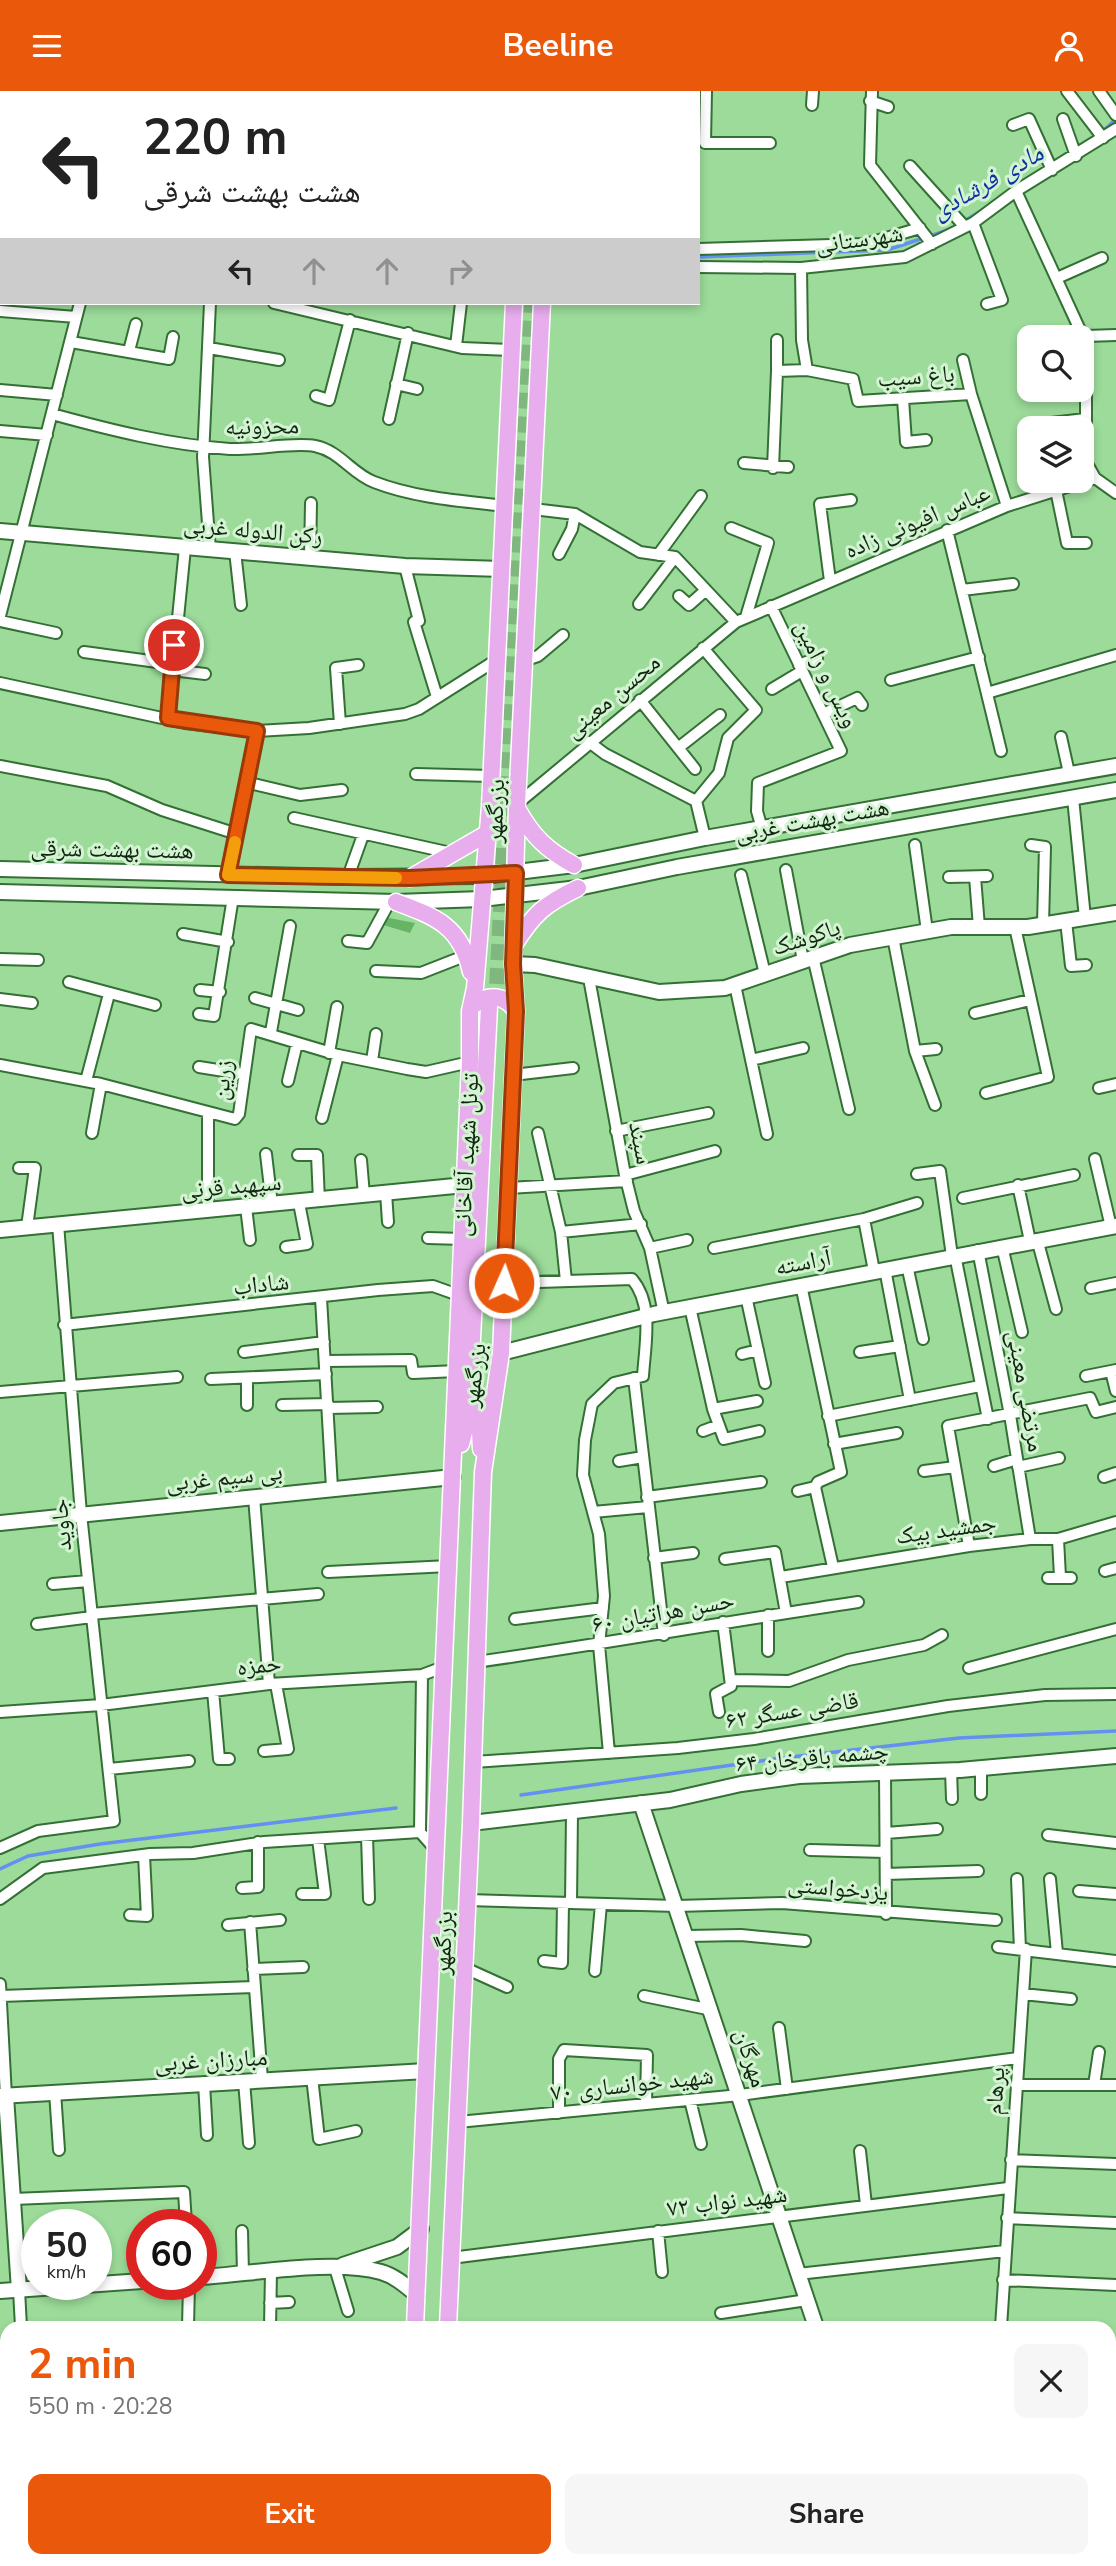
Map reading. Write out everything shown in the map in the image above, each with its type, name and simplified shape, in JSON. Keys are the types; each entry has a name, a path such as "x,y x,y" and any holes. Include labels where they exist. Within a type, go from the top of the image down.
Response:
{"main road":[{"name":"بزرگمهر","path":"415,2321 446,1666 470,1011 475,988 488,832 514,305"},
{"name":"بزرگمهر","path":"448,2321 474,1762 483,1472 501,1353 516,1011 513,956 517,806 542,305"},
{"path":"505,499 533,492"},
{"path":"517,806 533,837 550,852 575,865"},
{"path":"410,878 488,832"},
{"path":"513,956 529,920 544,905 578,888"},
{"path":"393,901 441,922 460,938 475,988"},
{"path":"470,1011 474,1005 489,997 505,999 516,1011"},
{"name":"بزرگمهر","path":"453,1477 468,1416 492,1007"},
{"name":"تونل شهید آقاخانی","path":"483,1472 478,1415 492,1007"}],"street":[{"path":"706,91 705,143 770,143"},
{"path":"812,105 813,91"},
{"path":"1067,91 1103,138"},
{"path":"1100,92 1115,112"},
{"path":"871,96 888,107"},
{"path":"871,96 870,165 932,244"},
{"path":"1013,125 1035,117 1043,155 1052,170"},
{"path":"1063,119 1076,156"},
{"name":"شهرستانی","path":"700,267 801,268 905,257 969,225 1016,191 1116,129"},
{"path":"910,166 955,217 969,225 1002,300 987,304"},
{"path":"1016,191 1078,325"},
{"name":"شهرستانی","path":"700,249 866,244 891,239 920,228"},
{"path":"891,239 905,257"},
{"path":"1057,278 1102,258"},
{"path":"777,371 807,370 802,340 801,268"},
{"path":"56,633 0,618 79,305"},
{"path":"210,305 204,447 210,549"},
{"path":"283,305 456,346 512,349"},
{"path":"456,346 461,305"},
{"path":"0,311 76,317"},
{"path":"316,396 329,400 350,320"},
{"path":"130,351 136,324"},
{"path":"389,419 408,333"},
{"path":"1094,336 1116,335"},
{"path":"71,342 169,359 173,337"},
{"path":"773,468 777,340"},
{"path":"209,348 279,360"},
{"path":"963,360 971,394"},
{"name":"باغ سیب","path":"807,370 853,379 858,401 971,394 1007,506"},
{"path":"396,384 417,389"},
{"path":"0,390 57,395"},
{"path":"903,399 906,442 926,440"},
{"name":"محزونیه","path":"52,414 101,427 204,447 254,450 299,445 317,446 343,460 356,473 372,482 446,499 505,499"},
{"path":"0,431 47,435"},
{"path":"744,463 773,468 788,467"},
{"path":"1095,478 1116,493"},
{"name":"عباس افیونی زاده","path":"741,619 947,530 1047,493"},
{"path":"1057,493 1067,543 1086,543"},
{"path":"658,555 701,496"},
{"path":"830,581 820,504 851,501"},
{"path":"310,558 311,503"},
{"path":"533,509 575,514 640,552 675,558 706,590 741,619 768,543 731,528"},
{"path":"559,554 572,529 575,514"},
{"path":"947,530 1001,751"},
{"name":"رکن الدوله غربی","path":"0,531 405,566 502,569"},
{"path":"168,718 185,548"},
{"path":"236,551 241,605"},
{"path":"639,604 675,558"},
{"path":"405,566 419,621 414,622 438,697"},
{"path":"962,590 1013,584"},
{"path":"679,597 689,605 706,590"},
{"name":"ویس و رامین","path":"762,828 757,811 758,783 841,751 771,606"},
{"name":"محسن معینی","path":"517,806 589,742 741,619"},
{"path":"526,660 538,656 563,635"},
{"path":"696,801 719,773 728,738 757,710 703,648"},
{"path":"84,652 205,674"},
{"path":"988,693 1116,655"},
{"path":"891,680 979,657"},
{"path":"772,689 817,658"},
{"path":"0,683 168,718 257,731 340,724 405,714 438,697 498,659"},
{"path":"340,724 336,668 358,665"},
{"path":"640,700 695,769"},
{"path":"823,714 844,710 859,701"},
{"path":"678,748 720,715"},
{"path":"228,875 257,731"},
{"path":"1061,737 1069,773"},
{"path":"589,742 605,754 696,801 705,838"},
{"path":"0,766 107,786 162,810 237,834"},
{"name":"هشت بهشت غربی","path":"516,873 575,865 705,838 1116,766"},
{"path":"416,774 491,776"},
{"path":"245,782 300,795 342,790"},
{"name":"هشت بهشت غربی","path":"516,896 578,888 677,867 1116,790"},
{"path":"1073,798 1085,918"},
{"path":"293,818 451,853"},
{"path":"348,877 363,835"},
{"path":"915,845 927,931"},
{"path":"1031,845 1045,847 1043,924"},
{"name":"هشت بهشت شرقی","path":"0,869 410,878 516,873"},
{"path":"786,870 849,1109"},
{"path":"741,875 765,974"},
{"path":"949,877 987,876"},
{"path":"975,877 979,927"},
{"name":"هشت بهشت شرقی","path":"0,892 393,901 516,896"},
{"path":"199,1013 214,1016 228,942 233,897"},
{"path":"348,941 367,943 393,901"},
{"name":"پاکوشک","path":"513,956 535,965 659,992 725,988 850,944 927,931 1014,927 1116,913"},
{"path":"1066,921 1072,966 1086,965"},
{"path":"290,926 271,1032 334,1054 426,1072 470,1062"},
{"path":"986,1093 1048,1077 1014,927"},
{"path":"183,934 228,942"},
{"path":"892,937 915,1051 934,1105"},
{"path":"376,971 421,973 467,955"},
{"path":"0,959 38,960"},
{"name":"سپند","path":"589,978 626,1178 634,1211 650,1248 664,1313"},
{"path":"69,982 155,1005"},
{"path":"735,985 767,1134"},
{"path":"200,990 220,992"},
{"path":"86,1081 108,994"},
{"path":"0,999 32,1003"},
{"path":"255,999 298,1010"},
{"path":"975,1013 1030,1000"},
{"path":"322,1118 334,1054 337,1007"},
{"name":"زرین","path":"0,1065 101,1084 208,1115 235,1119 239,1114 251,1029 271,1032"},
{"path":"372,1061 376,1034"},
{"path":"288,1080 297,1042"},
{"path":"751,1060 803,1048"},
{"path":"915,1051 936,1049"},
{"path":"199,1067 243,1074"},
{"path":"513,1075 573,1068"},
{"path":"92,1133 101,1084"},
{"path":"1099,1088 1116,1084"},
{"path":"616,1131 708,1113"},
{"path":"208,1115 208,1211"},
{"path":"538,1133 548,1186 561,1232 566,1280"},
{"path":"508,1188 626,1178 715,1151"},
{"path":"266,1154 272,1205"},
{"path":"298,1155 317,1155 319,1201"},
{"path":"1096,1159 1114,1226"},
{"path":"360,1160 364,1195"},
{"path":"19,1168 35,1168 27,1227"},
{"path":"917,1174 940,1171 953,1255 988,1419"},
{"path":"963,1198 1074,1175"},
{"name":"سپهبد قرنی","path":"0,1230 465,1185"},
{"path":"1018,1185 1056,1309"},
{"path":"386,1193 388,1222"},
{"path":"286,1247 307,1244 299,1203"},
{"path":"714,1248 863,1219 917,1203"},
{"path":"246,1207 250,1240"},
{"path":"863,1219 900,1346 910,1399"},
{"name":"جاوید","path":"0,1848 38,1831 114,1821 80,1514 58,1224"},
{"path":"561,1232 641,1224"},
{"name":"آراسته","path":"501,1353 646,1316 978,1250 1114,1226"},
{"path":"428,1238 463,1239"},
{"path":"650,1248 687,1240"},
{"path":"1002,1246 1022,1332"},
{"name":"مرتضی معینی","path":"978,1250 1010,1415 1030,1539"},
{"path":"907,1265 923,1339"},
{"path":"504,1283 632,1279 642,1291 646,1316 643,1376 614,1383 592,1404 583,1475 599,1534 603,1608 599,1645 609,1753"},
{"path":"1091,1288 1116,1283"},
{"path":"799,1491 815,1487 818,1482 841,1472 801,1285"},
{"name":"شاداب","path":"64,1325 433,1286 461,1296"},
{"path":"746,1296 765,1383"},
{"path":"321,1298 327,1361 332,1488"},
{"path":"690,1307 713,1409 724,1439 759,1431"},
{"path":"244,1352 324,1342"},
{"path":"860,1352 900,1346"},
{"path":"742,1354 758,1350"},
{"path":"327,1361 411,1360 413,1373 457,1371"},
{"path":"1086,1376 1113,1370 1116,1391"},
{"path":"211,1379 326,1374"},
{"path":"0,1392 177,1377"},
{"path":"247,1378 247,1405"},
{"path":"634,1378 664,1635"},
{"path":"828,1416 981,1386"},
{"path":"969,1546 948,1426 1090,1398 1096,1412 1116,1407"},
{"path":"713,1409 757,1401"},
{"path":"282,1405 377,1407"},
{"path":"703,1431 719,1426"},
{"path":"834,1444 897,1433"},
{"path":"619,1461 643,1457"},
{"path":"995,1466 1059,1458"},
{"path":"924,1471 955,1467"},
{"path":"1104,1477 1116,1473"},
{"name":"بی سیم غربی","path":"0,1523 453,1477"},
{"path":"593,1513 761,1482"},
{"path":"815,1487 833,1567"},
{"path":"254,1497 272,1684 288,1749 264,1751"},
{"name":"جمشید بیک","path":"781,1577 969,1546 1030,1539 1058,1539 1116,1522"},
{"path":"1048,1578 1065,1577 1058,1539"},
{"path":"724,1559 775,1552 786,1613"},
{"path":"653,1558 693,1553"},
{"path":"328,1572 449,1566"},
{"path":"53,1584 88,1581"},
{"path":"37,1624 262,1597 318,1594"},
{"name":"حسن هراتیان ۶۰","path":"476,1662 664,1635 723,1622 858,1602"},
{"path":"515,1619 603,1608"},
{"path":"768,1615 768,1651"},
{"path":"719,1712 716,1694 731,1686 723,1622"},
{"path":"969,1668 1116,1629"},
{"path":"731,1680 789,1681 848,1660 924,1645 942,1635"},
{"name":"حمزه","path":"0,1712 102,1705 272,1684 422,1675 446,1666"},
{"path":"422,1675 420,1832 436,1850"},
{"path":"213,1691 219,1759 229,1759"},
{"name":"قاضی عسگر ۶۲","path":"474,1762 754,1739 973,1703 1045,1695 1116,1694"},
{"name":"چشمه باقرخان ۶۴","path":"471,1823 641,1803 799,1776 951,1770 1116,1756"},
{"path":"109,1769 189,1761"},
{"path":"981,1768 981,1794"},
{"path":"951,1770 951,1799"},
{"path":"885,1773 886,1914"},
{"name":"مهرگان","path":"641,1803 814,2321"},
{"path":"544,1961 562,1963 572,1812"},
{"path":"886,1833 937,1829"},
{"path":"0,1899 43,1868 144,1855 193,1853 258,1842 420,1832"},
{"path":"1048,1835 1116,1843"},
{"path":"367,1836 369,1899"},
{"path":"302,1894 325,1894 318,1839"},
{"path":"242,1888 258,1887 258,1842"},
{"path":"810,1850 886,1853"},
{"path":"130,1915 147,1916 144,1855"},
{"path":"886,1874 978,1871"},
{"name":"پرهام","path":"1001,2321 1023,1994 1023,1949 1017,1879"},
{"path":"1050,1879 1057,1953"},
{"path":"1079,1891 1116,1894"},
{"name":"یزدخواستی","path":"467,1900 677,1906 782,1903 886,1914 996,1920"},
{"path":"595,1971 601,1904"},
{"path":"228,1925 279,1920"},
{"path":"250,1922 262,2080"},
{"path":"687,1936 741,1935 805,1941"},
{"path":"998,1947 1116,1961"},
{"path":"253,1969 303,1967"},
{"path":"465,1968 507,1987"},
{"path":"0,1985 9,2197 21,2321"},
{"path":"1,1996 254,1987"},
{"path":"1023,1994 1071,1999"},
{"path":"643,1996 712,2010"},
{"path":"779,2028 787,2089"},
{"path":"559,2113 559,2059 564,2050 647,2055 646,2104"},
{"path":"1094,2085 1099,2052"},
{"name":"شهید خوانساری ۷۰","path":"458,2122 740,2095 1018,2058"},
{"name":"مبارزان غربی","path":"3,2096 426,2071"},
{"path":"312,2077 318,2139 356,2131"},
{"path":"244,2081 248,2143"},
{"path":"204,2083 207,2135"},
{"path":"1016,2085 1116,2085"},
{"path":"55,2092 60,2150"},
{"path":"690,2100 701,2144"},
{"path":"860,2151 866,2205"},
{"path":"1011,2160 1116,2164"},
{"name":"شهید نواب ۷۲","path":"451,2258 779,2215 1009,2189"},
{"path":"9,2197 184,2192 185,2209"},
{"path":"1007,2218 1116,2223"},
{"path":"335,2268 397,2247 421,2229"},
{"path":"242,2231 243,2274"},
{"path":"658,2231 662,2272"},
{"path":"798,2274 1005,2251"},
{"path":"335,2268 348,2311"},
{"path":"217,2276 335,2268 381,2272 397,2279 417,2295"},
{"path":"270,2321 271,2272"},
{"path":"1003,2280 1116,2284"},
{"path":"0,2291 126,2282"},
{"path":"188,2321 189,2300"},
{"path":"721,2313 807,2300"},
{"path":"270,2303 289,2302"}],"green space":[{"path":"384,917 415,923 410,933 380,924"}],"waterway":[{"name":"مادی فرشادی","path":"1102,132 1116,119"},
{"name":"مادی فرشادی","path":"964,221 981,211"},
{"name":"مادی فرشادی","path":"700,257 887,250 948,230"},
{"path":"521,1795 782,1758 959,1738 1116,1731"},
{"path":"0,1869 28,1856 100,1844 396,1808"}],"tunnel":[{"path":"496,1008 532,305"}],"slow traffic":[{"path":"235,842 228,875 396,878"}],"route":[{"path":"174,645 168,718 185,723 257,731 228,875 410,878 516,873 513,964 516,1011 504,1283"}]}
